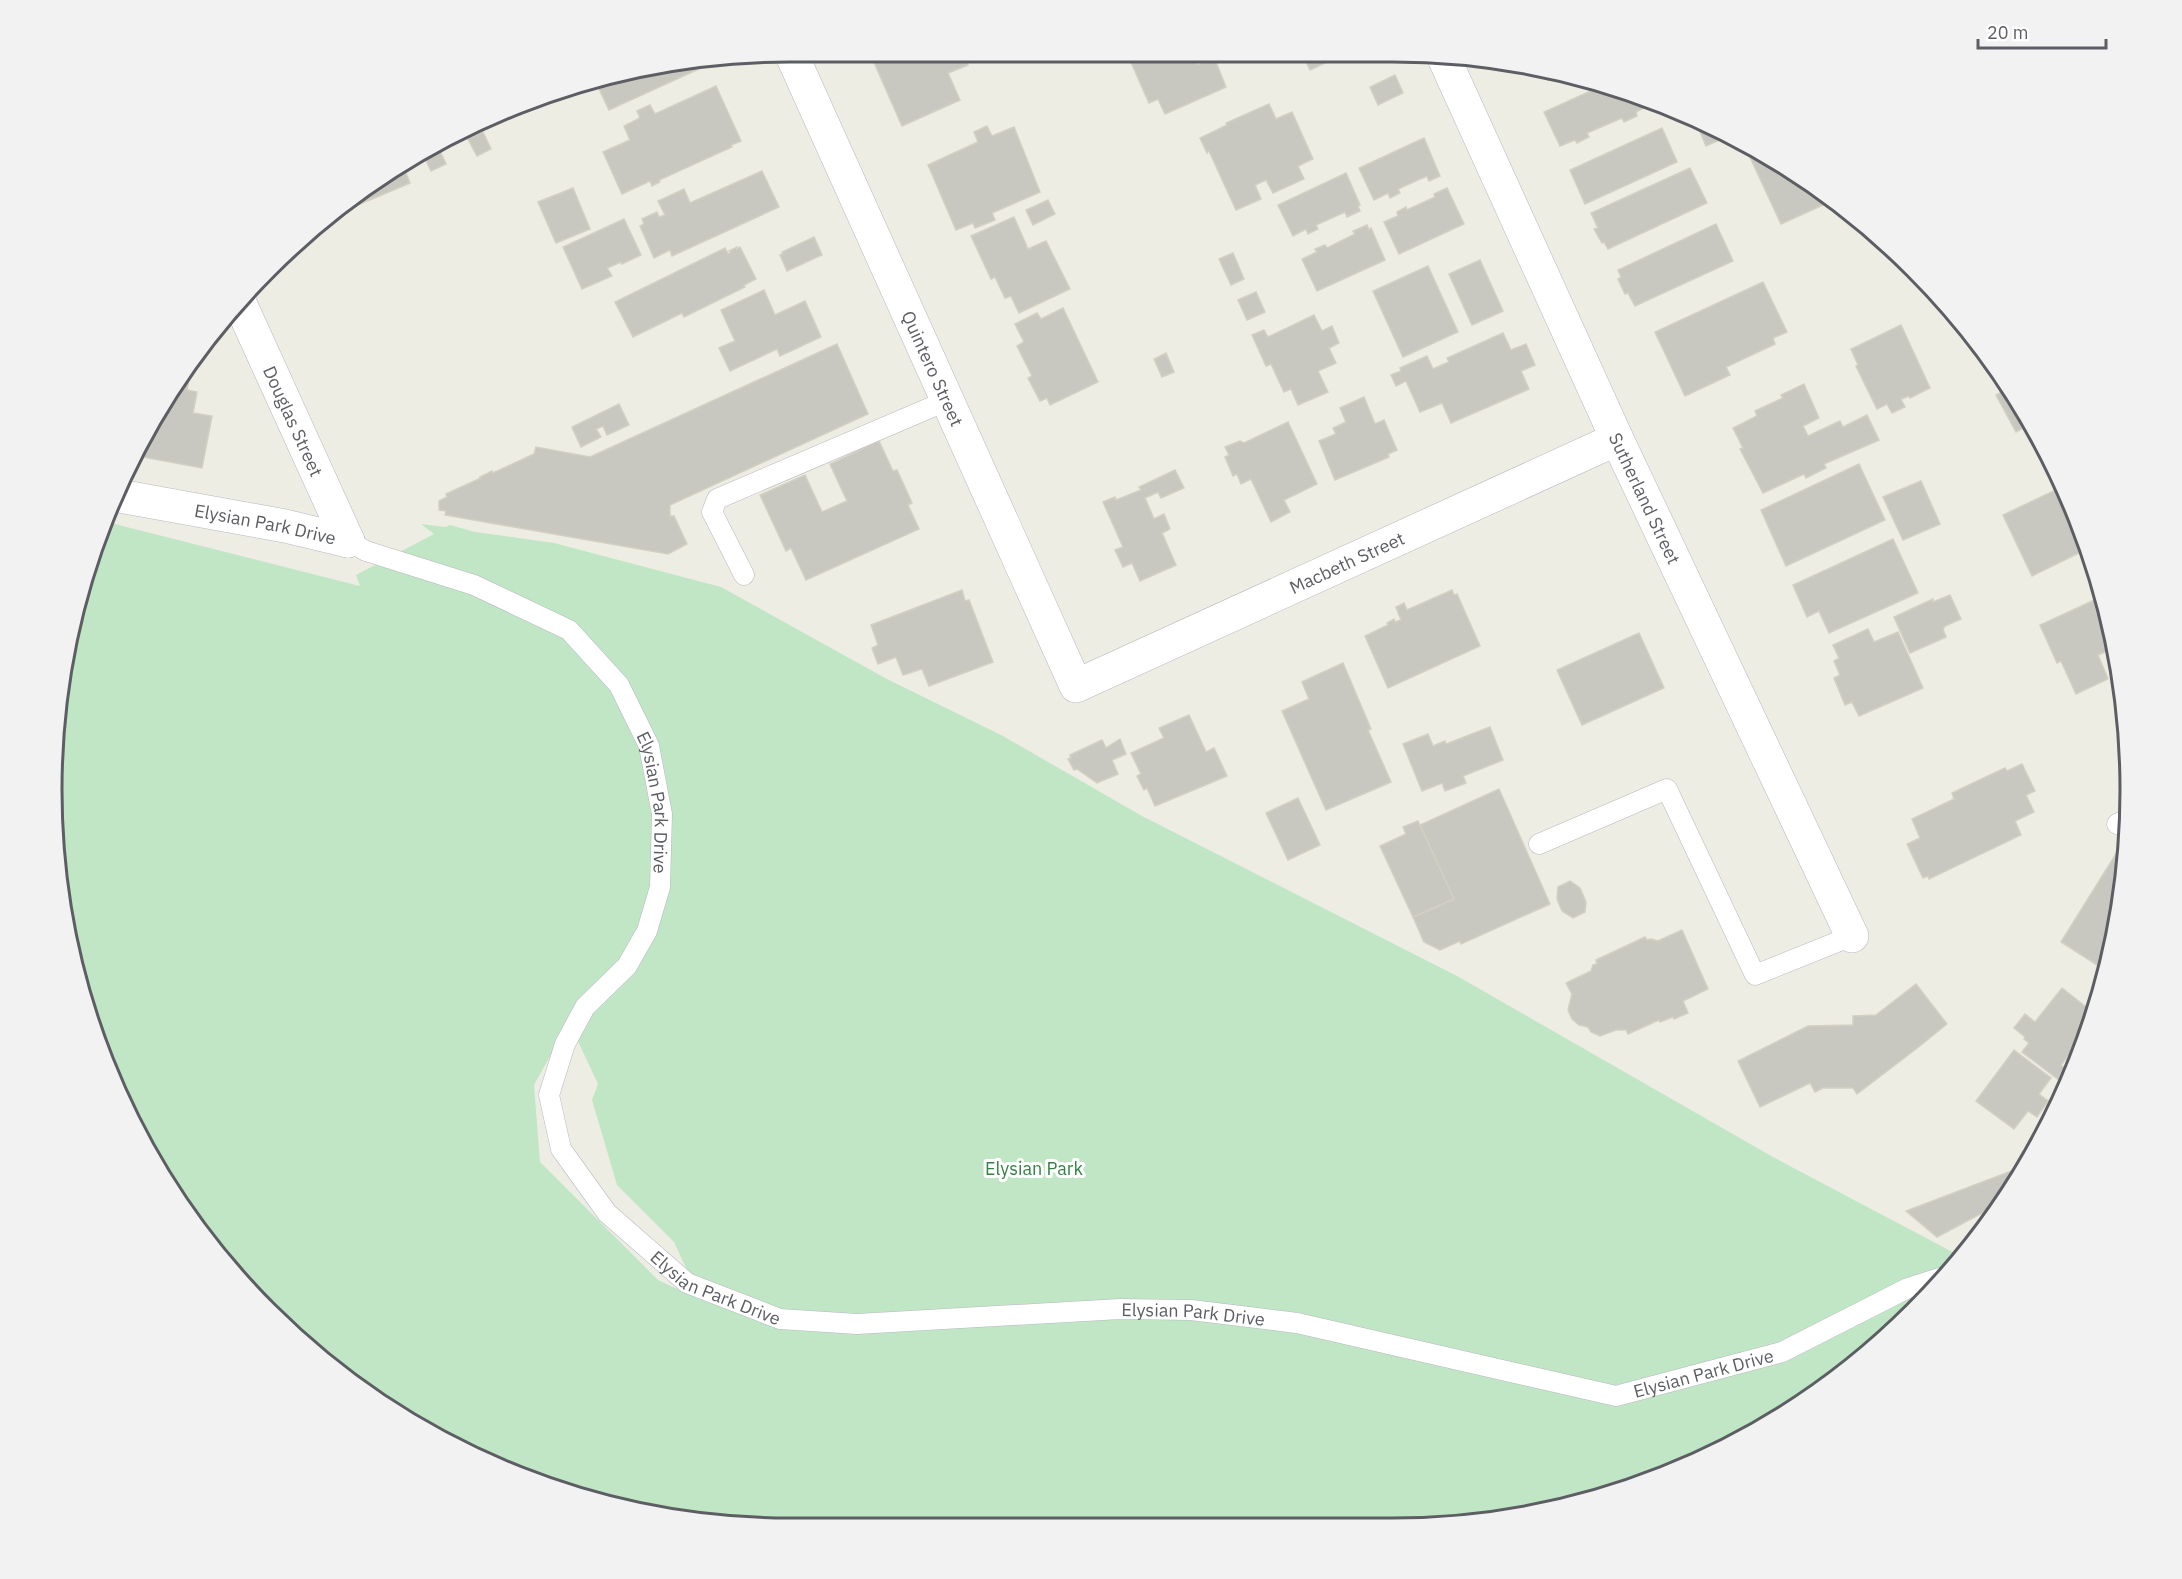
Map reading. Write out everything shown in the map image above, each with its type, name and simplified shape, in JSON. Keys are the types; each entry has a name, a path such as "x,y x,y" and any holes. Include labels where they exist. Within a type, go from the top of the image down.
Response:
{"street":[{"name":"Quintero Street","path":"794,61 1076,686"},
{"name":"Sutherland Street","path":"1447,64 1617,439 1852,936"},
{"name":"Douglas Street","path":"242,309 348,541"},
{"name":"Macbeth Street","path":"1076,686 1617,439"},
{"name":"Elysian Park Drive","path":"124,497 285,526 348,541"}],"lane":[{"path":"744,575 712,512 717,499 946,401"},
{"name":"Elysian Park Drive","path":"348,541 366,551 474,585 569,630 619,685 649,746 662,814 660,887 647,931 627,966 585,1006 570,1034 549,1095 561,1149 607,1213 687,1283 780,1318 857,1324 1119,1309 1191,1310 1297,1323 1616,1396 1782,1352 1908,1288 1929,1281"},
{"path":"1539,843 1667,789 1755,975 1852,936"}],"green space":[{"name":"Elysian Park","path":"112,523 360,586 356,575 434,534 421,524 445,527 450,525 475,532 554,543 721,587 887,679 1003,736 1142,816 1457,976 1773,1157 1954,1253 1940,1270 1873,1337 1797,1395 1756,1420 1671,1462 1581,1493 1535,1504 1488,1511 1392,1518 790,1518 742,1516 647,1504 555,1479 511,1462 425,1420 385,1395 309,1337 242,1270 212,1233 159,1154 137,1111 100,1024 86,978 75,932 63,837 63,742 68,694 75,647 100,555","holes":["569,1022 598,1084 592,1100 617,1185 674,1242 701,1300 658,1280 540,1162 534,1085"]}],"building":[{"path":"873,61 966,61 968,65 948,73 960,100 902,126"},
{"path":"1130,61 1196,61 1198,65 1206,61 1216,61 1226,87 1165,114 1158,99 1149,103"},
{"path":"1306,61 1329,61 1310,70"},
{"path":"701,67 701,68 609,110 598,87 647,75"},
{"path":"1395,75 1403,93 1378,105 1370,87"},
{"path":"716,86 741,141 659,180 660,182 652,186 650,181 622,194 603,152 630,140 624,126 640,118 637,111 650,105 655,114"},
{"path":"1593,90 1645,107 1636,112 1637,116 1624,122 1622,118 1587,133 1589,137 1577,143 1575,140 1560,146 1544,112"},
{"path":"1269,104 1276,119 1292,112 1313,159 1298,166 1304,179 1273,193 1266,180 1255,185 1261,199 1236,210 1209,151 1207,153 1200,138 1227,125 1226,123"},
{"path":"987,126 992,136 1014,127 1040,192 992,213 995,220 975,228 973,223 956,230 928,165 978,142 974,132"},
{"path":"1662,128 1677,162 1585,204 1570,170"},
{"path":"1699,130 1720,140 1706,146"},
{"path":"483,132 491,149 477,156 468,139"},
{"path":"1424,138 1440,176 1429,181 1427,176 1398,189 1400,193 1390,198 1388,193 1374,200 1359,168"},
{"path":"440,151 446,164 431,171 425,159"},
{"path":"1749,155 1825,204 1781,224"},
{"path":"1690,168 1707,203 1608,249 1604,242 1602,243 1594,229 1598,228 1591,213"},
{"path":"405,171 410,183 353,207"},
{"path":"762,171 779,207 672,256 670,250 654,258 640,226 644,224 642,219 657,212 659,217 665,215 658,201 684,189 690,203"},
{"path":"1346,173 1360,205 1358,206 1360,211 1347,217 1345,212 1316,225 1318,229 1308,234 1306,229 1293,236 1278,205"},
{"path":"573,188 590,229 556,243 538,202"},
{"path":"1447,188 1464,224 1399,254 1384,222 1398,216 1397,212 1406,207 1407,210 1435,197 1434,194"},
{"path":"1048,200 1055,214 1033,225 1026,210"},
{"path":"1014,217 1028,249 1046,241 1070,289 1019,313 1011,296 1005,298 995,277 991,279 971,236"},
{"path":"624,219 641,255 607,268 612,276 582,289 563,247"},
{"path":"1716,224 1733,261 1635,306 1628,293 1625,294 1618,279 1621,277 1618,270"},
{"path":"1367,225 1369,230 1371,228 1385,260 1317,291 1302,259 1317,252 1315,249 1325,245 1327,248 1355,234 1353,231"},
{"path":"814,237 822,255 787,271 780,255 783,254 782,252"},
{"path":"737,247 737,249 740,247 756,279 744,285 745,287 684,317 682,313 633,337 615,302 725,248 728,254"},
{"path":"1233,253 1244,279 1231,285 1219,259"},
{"path":"1480,260 1503,311 1472,325 1449,274"},
{"path":"1428,266 1458,332 1403,357 1373,291"},
{"path":"1763,282 1787,332 1773,338 1775,344 1726,367 1730,375 1685,396 1655,332"},
{"path":"764,290 775,315 805,301 821,337 780,356 777,349 730,371 719,348 735,341 721,310"},
{"path":"1256,292 1265,312 1247,320 1238,300"},
{"path":"1063,308 1098,382 1050,405 1047,398 1040,401 1028,378 1032,376 1017,346 1024,342 1015,324 1037,313 1041,319"},
{"path":"1314,315 1322,331 1332,326 1339,343 1329,348 1336,363 1318,371 1328,392 1298,405 1291,389 1284,392 1271,364 1266,366 1252,335 1264,330 1268,337"},
{"path":"1901,325 1930,388 1910,398 1909,396 1901,399 1905,407 1892,413 1887,404 1877,409 1856,366 1858,365 1851,349"},
{"path":"1503,333 1511,350 1526,344 1535,365 1521,371 1529,389 1451,423 1442,403 1420,412 1406,381 1396,386 1391,375 1401,371 1400,368 1427,356 1433,369 1449,362 1447,358"},
{"path":"837,344 868,414 670,505 670,516 674,516 687,544 668,554 445,515 446,511 439,510 439,501 447,497 446,494 492,471 493,473 534,454 536,447 590,457"},
{"path":"1166,353 1174,372 1162,377 1154,359"},
{"path":"190,377 187,390 197,392 193,413 212,416 202,468 143,457 159,425"},
{"path":"1804,384 1819,418 1803,426 1808,436 1840,421 1843,427 1867,415 1879,440 1824,464 1826,468 1806,478 1804,474 1763,493 1740,449 1743,448 1733,428 1757,416 1755,411 1783,398 1781,395"},
{"path":"2002,392 2024,428 2016,432 1996,395"},
{"path":"1364,397 1375,424 1384,420 1397,450 1388,454 1389,457 1335,480 1319,441 1336,434 1333,428 1346,422 1340,408"},
{"path":"619,404 629,425 607,435 603,426 596,429 601,437 581,447 572,427"},
{"path":"1288,422 1317,484 1284,500 1290,512 1271,522 1251,479 1241,484 1237,474 1233,476 1225,457 1229,455 1225,447 1240,441 1244,443"},
{"path":"879,441 893,471 897,470 912,503 908,505 919,529 806,580 791,548 786,551 760,495 805,475 822,512 847,501 830,464"},
{"path":"1859,464 1885,520 1786,566 1761,510"},
{"path":"1175,470 1184,488 1161,498 1158,492 1145,498 1154,519 1164,514 1170,529 1162,533 1176,565 1140,581 1132,563 1123,567 1115,550 1123,547 1103,502 1115,497 1116,500 1141,490 1139,487"},
{"path":"1921,481 1940,524 1903,540 1883,497"},
{"path":"2055,490 2081,552 2032,576 2003,515"},
{"path":"1893,539 1918,593 1829,633 1819,611 1807,617 1793,585"},
{"path":"962,590 965,601 969,600 993,662 929,686 922,669 903,675 896,657 878,664 872,648 878,645 871,625"},
{"path":"1452,590 1454,595 1457,594 1480,646 1388,688 1365,636 1388,625 1387,623 1394,619 1395,622 1401,620 1396,607 1404,603 1407,610"},
{"path":"1950,595 1961,619 1945,626 1943,629 1946,637 1910,653 1894,617 1933,599 1933,602"},
{"path":"2096,600 2108,651 2098,655 2108,679 2076,694 2061,661 2057,663 2040,625"},
{"path":"1868,629 1874,642 1898,632 1923,688 1859,716 1852,702 1845,705 1834,678 1840,675 1834,661 1839,658 1833,645"},
{"path":"1639,633 1664,688 1582,725 1557,670"},
{"path":"1343,663 1371,729 1368,730 1391,782 1326,810 1282,711 1309,699 1302,682"},
{"path":"1189,715 1206,752 1214,748 1227,776 1155,806 1147,788 1144,790 1137,776 1141,774 1131,753 1164,738 1159,728"},
{"path":"1490,727 1503,760 1463,776 1466,783 1445,791 1442,783 1422,791 1403,744 1428,734 1433,746 1445,741 1446,744"},
{"path":"1120,739 1126,754 1112,760 1118,774 1097,783 1077,769 1074,770 1068,759 1071,758 1070,755 1102,740 1106,748"},
{"path":"2022,764 2035,791 2026,795 2034,812 2015,821 2021,835 1929,879 1928,876 1923,878 1907,844 1920,838 1912,819 1954,799 1952,793 2005,768 2007,771"},
{"path":"1499,789 1550,904 1461,944 1460,941 1440,950 1424,942 1413,917 1454,899 1420,825"},
{"path":"1298,798 1320,845 1288,860 1266,813"},
{"path":"1418,821 1454,899 1413,917 1380,846 1406,834 1403,827"},
{"path":"2117,851 2107,932 2099,966 2061,942"},
{"path":"1570,881 1580,888 1586,902 1585,912 1573,918 1562,911 1557,899 1558,887"},
{"path":"1682,930 1708,989 1683,1001 1688,1013 1674,1019 1673,1017 1660,1022 1659,1020 1628,1034 1626,1030 1616,1030 1600,1036 1572,1019 1568,1010 1572,994 1566,983 1591,971 1593,965 1597,964 1596,960 1645,937 1647,940 1658,941"},
{"path":"1916,984 1947,1024 1916,1049 1857,1094 1853,1088 1823,1088 1815,1092 1810,1083 1760,1107 1738,1061 1808,1026 1853,1025 1853,1016 1876,1015"},
{"path":"2062,988 2087,1008 2071,1053 2061,1065 2065,1068 2059,1080 2022,1052 2029,1043 2014,1028 2025,1014 2035,1022"},
{"path":"2014,1050 2051,1078 2039,1094 2048,1101 2037,1117 2028,1111 2014,1129 1976,1101"},
{"path":"2013,1170 1986,1211 1937,1237 1906,1211"}]}
